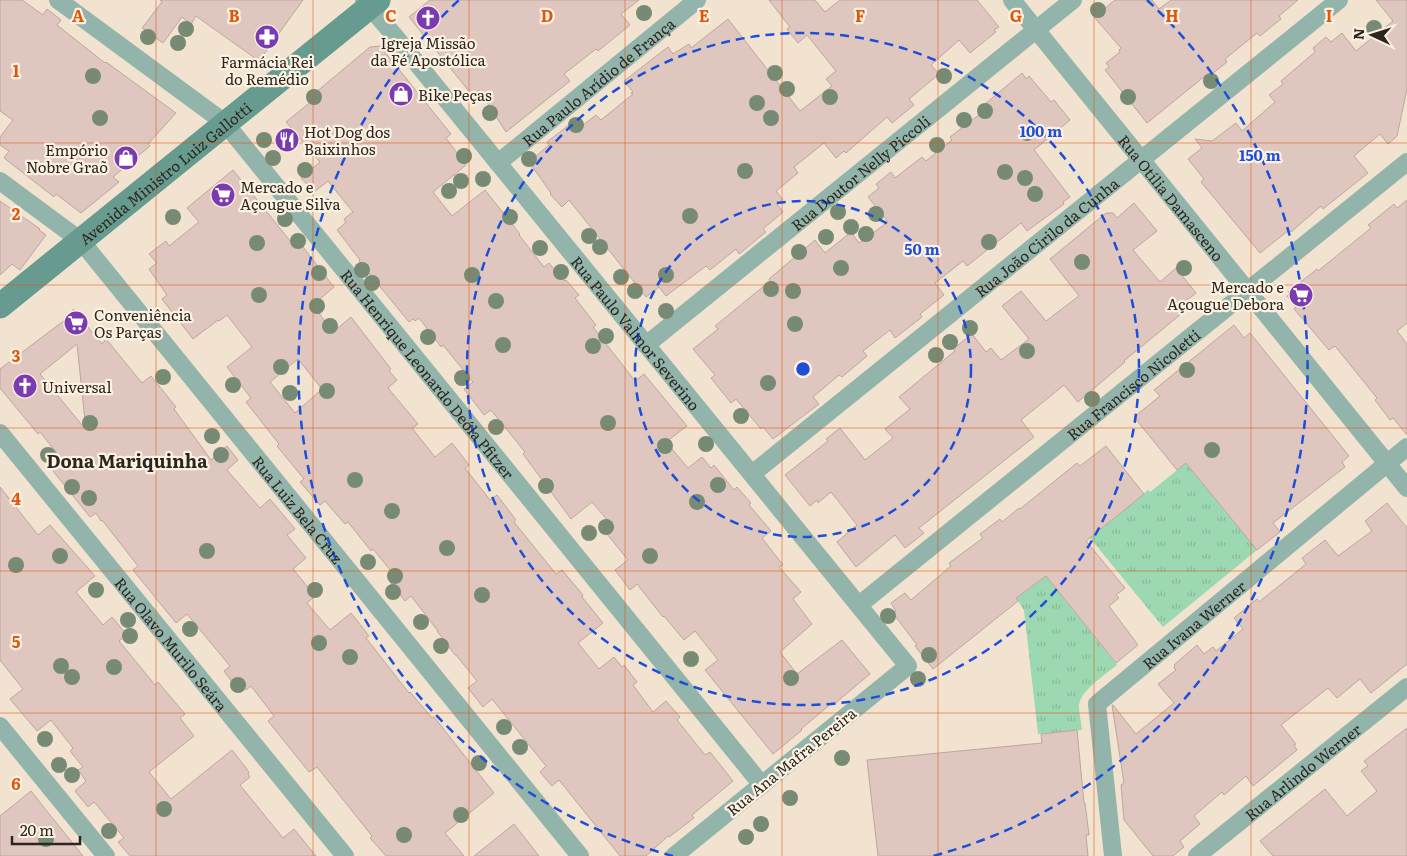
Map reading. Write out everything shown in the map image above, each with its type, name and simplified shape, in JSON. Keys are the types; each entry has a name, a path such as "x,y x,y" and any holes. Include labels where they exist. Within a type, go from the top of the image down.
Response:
{"street":[{"name":"Rua Henrique Leonardo Deóla Pfitzer","path":"58,0 225,123 762,785"},
{"name":"Rua Paulo Arídio de França","path":"498,162 697,0"},
{"name":"Rua Otília Damasceno","path":"1012,0 1407,488"},
{"name":"Rua Doutor Nelly Piccoli","path":"646,345 1073,0"},
{"name":"Rua João Cirilo da Cunha","path":"752,474 1339,0"},
{"name":"Avenida Ministro Luiz Gallotti","path":"0,306 371,2"},
{"name":"Rua Paulo Valmor Severino","path":"371,2 498,162 908,666"},
{"name":"Rua Francisco Nicoletti","path":"859,605 1407,162"},
{"name":"Rua Luiz Bela Cruz","path":"0,181 81,240 580,856"},
{"name":"Rua Olavo Murilo Seára","path":"0,432 345,856"},
{"name":"Rua Ivana Werner","path":"1113,856 1097,704 1407,447"},
{"name":"Rua Ana Mafra Pereira","path":"674,856 908,666"},
{"name":"Rua Arlindo Werner","path":"1197,856 1407,687"},
{"path":"0,726 106,856"}],"green space":[{"path":"1186,463 1257,550 1163,627 1090,538 1148,490 1150,492"},
{"path":"1046,576 1117,665 1095,683 1081,699 1079,708 1082,730 1038,734 1024,610 1016,598"}],"building":[{"path":"0,0 22,0 43,15 47,9 61,20 57,25 105,63 176,113 148,144 150,146 113,177 119,182 81,213 56,194 54,197 4,158 9,151 0,145 0,137 13,120 0,111"},
{"path":"160,0 303,0 259,61 196,16 191,24 182,17 163,43 142,28 162,2"},
{"path":"430,0 639,0 621,14 630,25 598,51 596,49 564,74 570,81 506,132 479,90 472,95 409,17"},
{"path":"769,0 815,0 825,12 840,0 977,0 999,27 994,30 996,32 970,53 959,40 931,65 939,74 909,99 914,105 892,123 887,117 846,153 844,151 836,158 824,143 794,167 798,173 776,191 783,200 777,204 783,212 763,229 766,232 739,254 736,249 710,270 706,266 666,296 659,287 646,297 569,200 562,207 550,194 529,162 549,145 547,142 569,125 574,132 596,115 601,120 633,94 624,81 668,47 673,54 689,44 691,48 728,19 800,111 832,86 826,79 836,71 807,35 798,43 787,29 790,27"},
{"path":"1115,0 1152,0 1159,9 1171,0 1298,0 1279,16 1281,19 1260,36 1257,33 1225,59 1227,62 1207,78 1205,76 1147,123 1105,70 1109,67 1106,63 1120,52 1121,48 1094,17"},
{"path":"1376,0 1407,0 1407,89 1397,136 1388,144 1380,134 1354,156 1368,173 1323,209 1321,206 1291,232 1289,230 1260,253 1201,182 1204,179 1188,159 1202,148 1195,139 1212,141 1236,123 1242,131 1275,102 1269,95 1283,84 1281,81 1315,52 1313,48 1326,37 1331,42 1342,33 1356,51 1393,21"},
{"path":"380,46 451,134 446,138 466,165 433,192 452,216 485,190 544,267 549,263 579,295 575,298 596,325 593,327 635,381 644,374 687,426 666,442 688,468 702,457 711,468 714,465 734,490 737,487 751,503 749,505 771,531 762,538 783,565 779,567 801,592 793,599 812,624 780,652 797,674 842,640 870,674 833,705 832,703 773,754 705,670 718,660 695,631 684,640 637,584 630,590 615,570 628,560 607,534 614,528 592,502 571,519 523,454 525,452 491,410 484,415 464,389 473,382 443,345 441,347 419,318 409,322 359,261 337,230 346,222 344,219 353,212 328,181 314,192 301,178 320,162 286,122 318,96 315,93 370,47"},
{"path":"1022,73 1026,79 1029,76 1051,102 1054,100 1070,120 1034,150 1070,197 1063,202 1064,204 1027,231 1021,223 967,266 963,261 935,283 944,295 920,314 922,317 895,338 890,330 863,351 867,356 842,377 839,375 813,397 819,404 773,439 763,427 761,429 736,399 731,403 711,378 715,375 693,349 718,329 715,326 770,281 769,279 815,240 825,253 851,232 859,243 888,222 868,197 879,188 876,184 891,172 895,178 922,157 926,161 952,140 950,137 988,108 985,104"},
{"path":"233,170 295,247 300,243 334,287 313,305 333,332 351,317 391,369 389,371 397,380 388,388 418,424 412,428 435,457 452,443 469,465 465,468 490,500 497,495 516,520 514,522 556,574 562,570 583,595 582,597 603,623 578,643 599,669 614,657 622,667 624,665 637,682 633,685 653,712 666,701 680,717 677,720 705,755 710,752 733,781 692,815 694,818 668,836 646,856 620,856 559,780 552,786 540,772 546,766 492,699 483,707 468,688 477,681 411,596 405,601 390,582 396,577 373,549 371,551 348,522 345,524 325,501 320,505 300,482 304,479 277,446 279,444 246,402 251,398 227,367 252,347 227,315 193,339 162,299 167,295 149,269 157,263 149,254 166,241 169,246 199,222 187,208","holes":["298,359 322,389 295,413 270,382"]},
{"path":"1407,200 1407,323 1397,331 1407,344 1407,435 1393,418 1390,420 1375,400 1377,398 1335,346 1329,350 1294,309 1296,307 1287,296 1290,294 1288,292 1317,269 1318,271 1371,228 1368,225 1394,204 1397,208"},
{"path":"0,201 46,235 20,270 12,264 0,275"},
{"path":"1134,203 1157,231 1133,250 1160,282 1176,268 1196,293 1177,308 1181,314 1078,402 1064,385 1021,420 1034,437 919,528 924,533 905,548 895,535 856,567 837,542 857,525 831,492 818,503 817,500 810,506 785,475 828,441 826,439 840,428 865,460 893,438 885,429 910,409 899,397 955,351 953,349 972,334 986,352 991,348 1001,360 1029,339 1002,306 1021,291 1046,321 1079,296 1050,259 1106,213 1113,213 1117,218"},
{"path":"73,309 102,344 106,339 142,383 151,376 176,407 174,409 211,460 227,446 238,460 227,470 260,508 270,499 295,529 287,535 306,558 293,569 315,596 307,603 330,630 351,613 369,636 366,638 409,693 432,718 434,717 494,793 445,833 464,856 386,856 370,838 372,836 317,767 309,772 268,721 274,716 251,686 246,690 239,681 234,685 224,671 230,666 187,614 176,623 133,570 138,566 102,520 96,513 90,517 53,471 64,462 0,388 0,369 74,313","holes":["77,344 86,430 40,374"]},
{"path":"1234,325 1244,338 1250,333 1349,456 1342,462 1345,467 1273,523 1280,532 1257,550 1186,463 1177,470 1134,417 1160,396 1154,390"},
{"path":"1106,446 1144,494 1086,541 1125,588 1116,595 1119,598 1109,606 1138,645 1116,663 1046,576 1016,598 1018,601 933,669 893,613 896,611 891,603 905,593 911,600 951,566 949,563 983,538 980,534 1000,519 1002,522 1077,463 1080,466"},
{"path":"0,487 38,535 50,525 95,576 76,592 103,625 112,617 127,635 119,641 155,685 158,682 185,714 180,718 194,736 149,772 171,799 232,750 249,772 250,777 240,785 283,838 294,829 316,856 130,856 118,842 124,838 95,803 88,807 75,791 86,781 78,770 83,767 70,751 73,748 51,720 37,731 10,699 23,689 0,660"},
{"path":"1387,503 1407,528 1407,664 1371,693 1360,679 1337,698 1328,688 1281,725 1296,744 1294,745 1297,750 1253,786 1246,776 1224,795 1222,792 1194,816 1200,824 1180,841 1184,847 1173,856 1153,856 1124,820 1121,785 1124,783 1112,705 1136,734 1174,703 1158,684 1176,670 1174,665 1197,645 1204,654 1213,647 1216,651 1243,629 1234,618 1257,599 1259,602 1306,564 1302,558 1325,540 1338,556 1372,531 1365,521"},
{"path":"1407,728 1407,856 1273,856 1260,841 1325,789 1347,816 1377,791 1361,771 1368,766 1364,761"},
{"path":"1077,730 1089,835 1086,835 1088,856 878,856 867,760 1042,743 1041,734"},
{"path":"31,791 83,856 0,856 0,816"},
{"path":"514,824 539,856 474,856"}],"place":[{"name":"Igreja Missão da Fé Apostólica","path":"428,18"},
{"name":"Farmácia Rei do Remédio","path":"267,37"},
{"name":"Bike Peças","path":"401,94"},
{"name":"Hot Dog dos Baixinhos","path":"287,140"},
{"name":"Empório Nobre Graõ","path":"126,158"},
{"name":"Mercado e Açougue Silva","path":"223,195"},
{"name":"Mercado e Açougue Debora","path":"1301,295"},
{"name":"Conveniência Os Parças","path":"76,323"},
{"name":"Universal","path":"25,386"}],"district":[{"name":"Dona Mariquinha","path":"127,460"}]}
